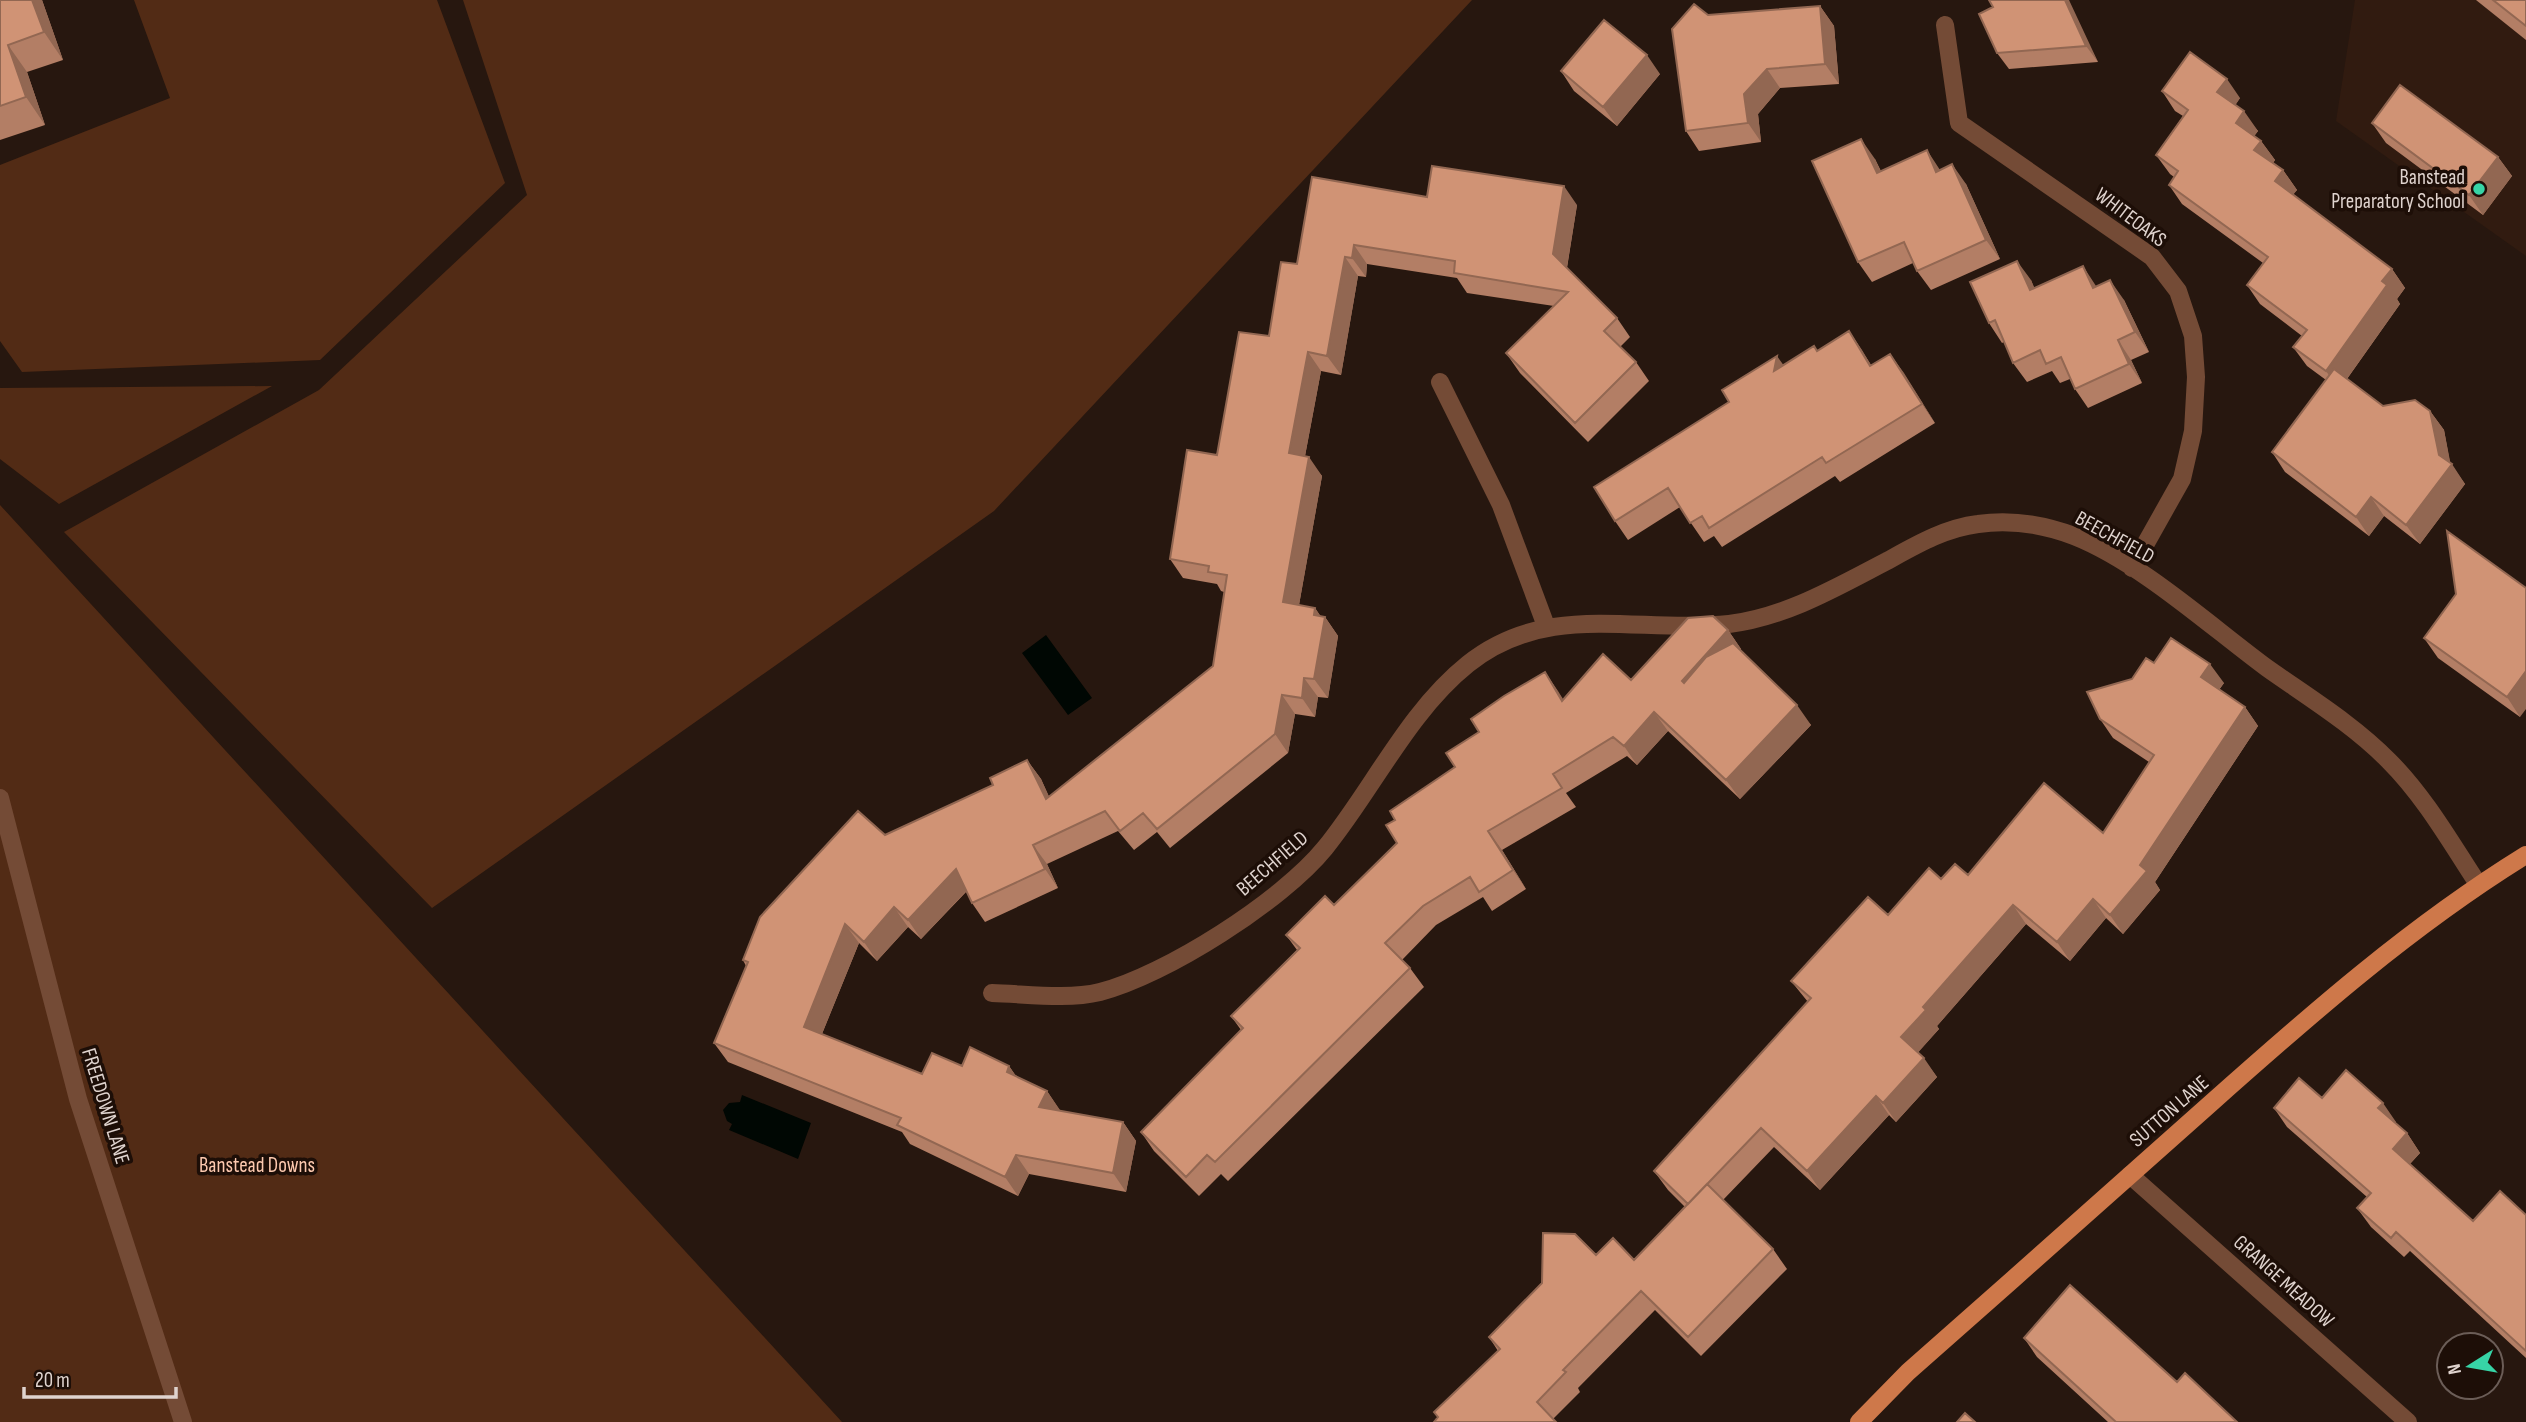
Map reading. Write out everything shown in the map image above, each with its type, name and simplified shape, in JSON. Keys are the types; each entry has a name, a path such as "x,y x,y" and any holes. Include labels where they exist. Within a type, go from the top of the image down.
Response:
{"main road":[{"name":"SUTTON LANE","path":"1859,1422 1908,1372 2315,1011 2479,884 2526,855"}],"street":[{"name":"WHITEOAKS","path":"1945,25 1959,123 2152,257 2178,291 2189,325 2196,377 2193,431 2182,479 2132,568"},
{"path":"1440,382 1502,505 1546,626"},
{"name":"BEECHFIELD","path":"992,993 1098,993 1164,969 1230,927 1280,890 1323,851 1441,689 1471,662 1503,643 1546,626 1727,624 1775,614 1835,589 1933,536 1975,524 2026,521 2077,537 2132,568 2388,759 2430,811 2479,884"},
{"name":"FREEDOWN LANE","path":"0,798 78,1099 183,1422"},
{"name":"GRANGE MEADOW","path":"2130,1175 2407,1422"}],"shaded area":[{"name":"Banstead Preparatory School","path":"2355,0 2526,0 2526,256 2336,121"},
{"path":"1046,635 1092,698 1068,715 1022,653"},
{"path":"742,1095 811,1123 798,1159 729,1130 732,1124 727,1121 723,1110 729,1103 740,1102"}],"green space":[{"path":"134,0 437,0 505,183 320,360 22,372 0,341 0,165 170,98"},
{"path":"463,0 1472,0 994,511 432,908 64,532 319,390 527,195"},
{"path":"272,386 59,504 0,459 0,388"},
{"name":"Banstead Downs","path":"0,505 842,1422 0,1422"}],"building":[{"path":"0,0 32,0 44,32 8,45 26,97 0,106"},
{"path":"1989,0 2065,0 2086,46 1997,53 1979,14 1993,7"},
{"path":"2493,0 2526,0 2526,26"},
{"path":"1694,4 1708,15 1820,6 1825,64 1767,69 1744,94 1748,123 1686,131 1672,29"},
{"path":"1604,20 1647,55 1603,107 1561,71"},
{"path":"2190,52 2227,79 2217,92 2244,111 2236,123 2261,141 2254,150 2283,170 2275,181 2392,269 2382,281 2387,285 2326,371 2293,347 2307,330 2247,285 2268,257 2169,185 2178,171 2156,155 2188,110 2162,91"},
{"path":"2400,85 2498,157 2469,195 2372,123"},
{"path":"1861,139 1877,173 1927,150 1936,172 1952,164 1986,240 1917,271 1904,242 1858,262 1812,161"},
{"path":"1432,166 1564,186 1553,254 1617,318 1604,331 1636,362 1575,423 1506,353 1568,292 1454,273 1455,261 1354,245 1352,258 1345,257 1327,356 1308,352 1289,453 1309,457 1283,602 1315,608 1314,615 1325,617 1314,679 1304,678 1302,698 1282,695 1275,734 1157,829 1143,813 1120,831 1105,811 1033,845 1045,869 972,903 956,869 908,920 894,907 864,942 845,924 804,1027 922,1074 932,1053 962,1066 970,1047 1009,1066 1007,1072 1047,1091 1039,1107 1123,1122 1113,1173 1016,1155 1005,1177 897,1125 901,1118 714,1043 748,962 743,960 760,917 858,811 885,835 993,785 990,778 1027,760 1046,799 1213,666 1227,575 1208,572 1209,566 1170,559 1187,450 1217,455 1239,332 1269,336 1281,262 1297,264 1312,177 1427,197"},
{"path":"2017,261 2030,290 2083,266 2093,288 2110,280 2135,332 2118,340 2129,364 2075,389 2061,357 2046,364 2040,350 2013,363 1995,320 1989,323 1970,282"},
{"path":"1849,331 1870,366 1890,354 1922,404 1826,463 1822,457 1709,528 1702,516 1690,523 1668,488 1615,521 1594,487 1729,402 1722,390 1777,356 1774,371 1814,346 1817,351"},
{"path":"2334,369 2383,406 2415,400 2430,411 2439,455 2452,464 2406,525 2371,497 2356,517 2272,452"},
{"path":"2447,531 2526,588 2526,671 2507,697 2424,638 2456,594"},
{"path":"1713,616 1728,630 1682,681 1684,683 1706,657 1733,643 1797,705 1726,780 1654,712 1624,746 1613,737 1553,774 1562,788 1488,831 1513,870 1479,892 1470,877 1423,906 1385,943 1410,968 1215,1162 1207,1155 1186,1177 1141,1132 1243,1028 1231,1016 1300,948 1286,935 1325,896 1334,905 1397,843 1386,825 1395,820 1390,811 1455,767 1446,753 1479,732 1471,719 1545,672 1562,701 1603,654 1631,680 1688,618"},
{"path":"2171,638 2210,664 2201,677 2245,707 2140,865 2147,871 2110,915 2093,899 2057,942 2013,905 1923,1007 1926,1010 1901,1037 1924,1058 1883,1103 1876,1096 1807,1171 1761,1128 1688,1204 1654,1171 1811,998 1791,981 1868,897 1888,915 1929,868 1941,879 1955,864 1968,875 2044,783 2103,833 2154,755 2100,719 2087,692 2132,679 2146,658 2154,663"},
{"path":"2346,1070 2383,1103 2378,1108 2407,1133 2393,1149 2473,1221 2500,1191 2526,1215 2526,1351 2396,1232 2391,1238 2357,1208 2371,1193 2274,1108 2299,1078 2322,1098"},
{"path":"1707,1184 1773,1249 1688,1337 1641,1291 1563,1370 1566,1372 1537,1402 1556,1422 1434,1422 1438,1417 1434,1412 1500,1349 1489,1337 1542,1283 1543,1233 1575,1234 1596,1255 1613,1238 1634,1260"},
{"path":"2070,1285 2177,1382 2185,1373 2237,1422 2116,1422 2024,1338"},
{"path":"1965,1413 1975,1422 1957,1422"}],"place":[{"name":"Banstead Preparatory School","path":"2479,189"}]}
